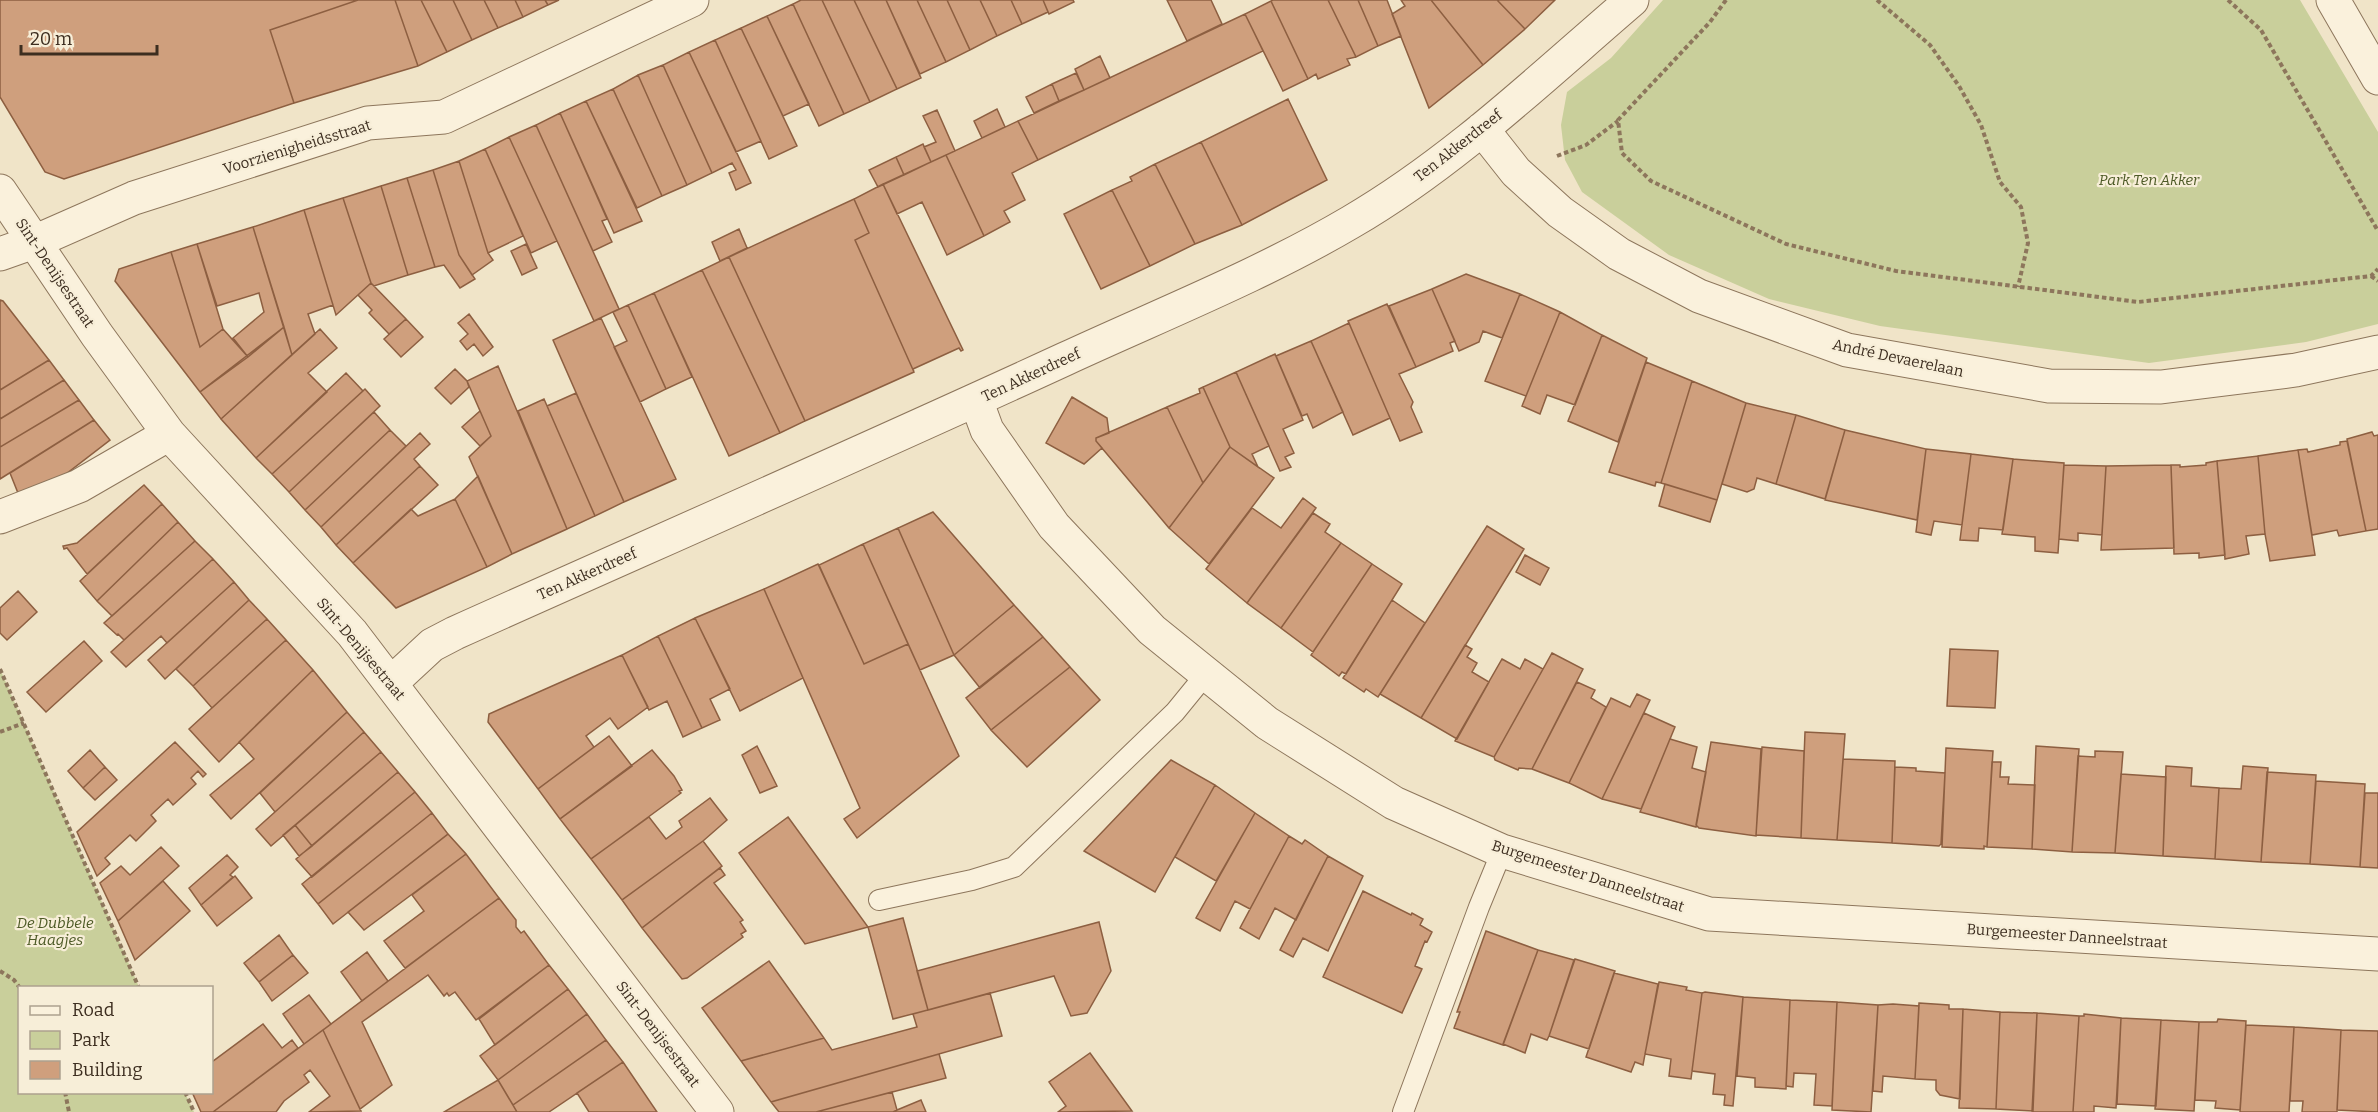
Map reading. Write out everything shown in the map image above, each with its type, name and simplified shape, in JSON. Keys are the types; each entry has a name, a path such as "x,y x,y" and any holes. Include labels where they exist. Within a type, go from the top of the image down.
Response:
{"street":[{"name":"Voorzienigheidsstraat","path":"0,254 34,242 134,198 369,123 444,117 692,0"},
{"name":"Ten Akkerdreef","path":"391,683 432,645 455,633 976,400 1273,262 1351,222 1406,187 1482,129 1632,0"},
{"path":"2333,0 2378,78"},
{"name":"André Devaerelaan","path":"1482,129 1516,172 1560,212 1619,254 1699,296 1847,350 2049,386 2161,387 2296,370 2378,352"},
{"name":"Sint-Denijsestraat","path":"0,191 169,435 352,633 717,1112"},
{"name":"Burgemeester Danneelstraat","path":"976,400 987,430 1054,526 1152,630 1267,723 1394,803 1503,851 1709,914 2378,954"},
{"path":"0,517 79,486 169,435"}],"lane":[{"path":"879,900 972,880 1014,867 1175,712 1206,674"},
{"path":"1403,1112 1479,907 1503,851"}],"path":[{"path":"1516,172 1586,145 1618,120 1710,22 1725,0"},
{"path":"1877,0 1930,45 1959,86 1981,125 2000,182 2021,207 2028,243 2018,287"},
{"path":"2228,0 2261,30 2378,231"},
{"path":"1618,120 1622,153 1651,181 1786,244 1896,271 2138,302 2371,276 2378,269"},
{"path":"2371,276 2378,282"},
{"path":"0,669 139,986"},
{"path":"0,732 24,723"},
{"path":"0,971 14,980 18,986"},
{"path":"65,1094 69,1112"},
{"path":"186,1094 194,1112"}],"green space":[{"name":"Park Ten Akker","path":"1663,0 2300,0 2378,132 2378,324 2306,342 2149,363 1880,326 1769,299 1669,255 1582,192 1565,160 1561,125 1567,92 1611,58"},
{"name":"De Dubbele Haagjes","path":"0,669 139,986 18,986 18,1094 185,1094 194,1112 0,1112"}],"building":[{"path":"0,0 358,0 270,30 294,103 64,179 45,172 0,97"},
{"path":"358,0 395,0 418,66 294,103 270,30"},
{"path":"395,0 421,0 447,52 418,66"},
{"path":"421,0 453,0 472,40 447,52"},
{"path":"453,0 484,0 498,28 472,40"},
{"path":"484,0 515,0 523,17 498,28"},
{"path":"515,0 545,0 548,5 523,17"},
{"path":"545,0 559,0 548,5"},
{"path":"801,0 822,0 870,102 844,114 793,4"},
{"path":"822,0 854,0 897,89 870,102"},
{"path":"854,0 886,0 921,78 897,89"},
{"path":"886,0 917,0 946,62 920,74"},
{"path":"917,0 947,0 970,50 946,62"},
{"path":"947,0 980,0 997,36 970,50"},
{"path":"980,0 1011,0 1022,24 997,36"},
{"path":"1011,0 1043,0 1048,12 1022,24"},
{"path":"1043,0 1073,0 1074,2 1049,14"},
{"path":"1167,0 1211,0 1222,24 1187,41"},
{"path":"1328,0 1356,57 1347,59 1350,65 1318,79 1316,74 1308,79 1271,1"},
{"path":"1328,0 1358,0 1378,46 1356,57"},
{"path":"1358,0 1387,0 1401,36 1378,46"},
{"path":"1401,0 1431,0 1483,65 1429,108 1392,14 1405,6"},
{"path":"1431,0 1497,0 1525,29 1483,65"},
{"path":"1497,0 1555,0 1525,29"},
{"path":"1271,1 1308,79 1283,91 1245,14"},
{"path":"793,4 844,114 819,126 767,16"},
{"path":"1245,14 1263,51 1038,160 1018,121"},
{"path":"767,16 809,104 783,116 741,28"},
{"path":"741,28 797,146 769,159 715,40"},
{"path":"715,40 761,141 736,152 689,52"},
{"path":"689,52 751,183 736,190 729,173 736,170 732,163 712,173 663,65"},
{"path":"1100,56 1110,78 1084,90 1075,69"},
{"path":"663,65 712,173 687,185 638,75"},
{"path":"1076,73 1084,90 1059,101 1052,84"},
{"path":"638,75 687,185 662,196 613,89"},
{"path":"1052,84 1059,101 1034,113 1026,97"},
{"path":"613,89 662,196 637,208 586,101"},
{"path":"1288,99 1327,180 1242,225 1201,142"},
{"path":"586,101 642,221 614,233 560,113"},
{"path":"997,109 1005,127 982,138 974,121"},
{"path":"937,110 955,151 931,162 924,147 936,142 923,116"},
{"path":"560,113 607,219 602,221 612,242 593,251 536,125"},
{"path":"1018,121 1038,160 1012,173 1025,200 1004,211 1010,222 984,236 946,155"},
{"path":"536,125 619,309 594,321 509,137"},
{"path":"509,137 557,241 531,253 485,149"},
{"path":"1201,142 1242,225 1195,244 1155,164"},
{"path":"923,144 931,162 904,175 896,157"},
{"path":"485,149 523,236 488,253 459,161"},
{"path":"946,155 984,236 947,255 922,202 897,214 883,184"},
{"path":"896,157 904,175 878,187 869,170"},
{"path":"459,161 488,253 493,260 472,275 459,255 433,170"},
{"path":"1155,164 1195,244 1150,266 1112,190 1132,181 1130,177"},
{"path":"433,170 459,255 475,279 460,288 444,265 435,267 407,178"},
{"path":"407,178 435,267 408,275 381,186"},
{"path":"883,184 963,350 959,348 913,369 914,372 855,240 869,233 854,199"},
{"path":"381,186 408,275 374,286 371,283 343,198"},
{"path":"1112,190 1150,266 1101,289 1064,214"},
{"path":"343,198 371,283 336,315 304,210"},
{"path":"854,199 869,233 855,240 914,372 805,421 729,257"},
{"path":"304,210 333,305 308,314 315,334 292,355 253,227"},
{"path":"253,227 284,327 248,357 233,338 264,312 259,293 217,306 197,244"},
{"path":"739,229 747,248 720,261 712,242"},
{"path":"197,244 223,329 200,347 171,252"},
{"path":"526,244 537,268 522,275 511,251"},
{"path":"171,252 200,347 223,329 248,357 200,392 115,281 119,269"},
{"path":"729,257 805,421 780,433 702,270"},
{"path":"702,270 780,433 729,456 654,293"},
{"path":"1466,274 1520,294 1502,338 1483,331 1479,342 1459,351 1432,289"},
{"path":"371,283 406,319 389,334 369,313 372,310 358,295"},
{"path":"1432,289 1455,341 1450,343 1453,351 1416,367 1389,306"},
{"path":"654,293 692,377 666,389 628,305"},
{"path":"1520,294 1560,312 1526,396 1485,381"},
{"path":"0,300 49,360 0,390"},
{"path":"1387,304 1416,367 1399,374 1413,402 1411,407 1422,432 1400,441 1348,321"},
{"path":"628,305 666,389 640,402 614,347 627,341 613,312"},
{"path":"1560,312 1602,335 1575,405 1547,395 1540,414 1522,406"},
{"path":"469,314 493,347 483,356 474,344 467,350 460,341 468,334 458,323"},
{"path":"601,318 676,479 624,502 553,340"},
{"path":"406,319 423,337 401,357 384,339"},
{"path":"1349,323 1390,418 1353,435 1311,341"},
{"path":"284,327 292,355 221,419 200,392"},
{"path":"320,329 337,348 308,373 327,392 256,458 221,419"},
{"path":"1602,335 1647,358 1618,442 1568,421"},
{"path":"1311,341 1343,412 1313,428 1307,414 1302,416 1276,356"},
{"path":"1275,354 1303,420 1283,429 1294,453 1285,457 1291,467 1280,471 1236,372"},
{"path":"49,360 64,380 0,419 0,390"},
{"path":"1646,362 1692,381 1661,483 1656,482 1655,486 1609,472"},
{"path":"498,366 567,529 512,554 469,457 491,436 467,381"},
{"path":"455,369 467,381 469,387 451,404 435,388"},
{"path":"1236,372 1269,446 1252,454 1258,467 1230,447 1203,387"},
{"path":"346,373 363,391 272,474 256,458"},
{"path":"64,380 79,400 0,447 0,419"},
{"path":"1692,381 1746,403 1717,500 1661,483"},
{"path":"1203,387 1230,447 1203,483 1167,407 1200,393 1199,389"},
{"path":"365,389 380,406 289,492 272,474"},
{"path":"576,393 624,502 595,516 547,406"},
{"path":"1072,397 1107,418 1109,433 1096,438 1102,448 1084,464 1046,443"},
{"path":"544,399 595,516 567,529 518,411"},
{"path":"79,400 94,420 0,479 0,447"},
{"path":"1746,403 1796,415 1776,484 1757,478 1754,489 1747,492 1722,484"},
{"path":"1167,407 1203,483 1169,528 1096,441 1096,438"},
{"path":"480,411 491,436 480,446 462,427"},
{"path":"374,412 390,430 305,510 289,492"},
{"path":"1796,415 1845,430 1825,499 1776,484"},
{"path":"94,420 110,440 62,477 18,493 10,473"},
{"path":"390,430 406,446 321,527 305,510"},
{"path":"1845,430 1926,449 1917,520 1825,500"},
{"path":"2372,432 2374,436 2378,435 2378,529 2366,531 2347,439"},
{"path":"420,433 430,444 414,459 420,466 336,545 321,527"},
{"path":"2347,441 2366,531 2339,536 2337,530 2312,535 2298,450 2307,449 2308,452 2340,445 2340,442"},
{"path":"1230,447 1274,478 1209,564 1169,528"},
{"path":"1926,449 1971,454 1962,525 1934,521 1931,535 1916,532"},
{"path":"2298,450 2315,555 2270,561 2265,534 2258,456"},
{"path":"1971,454 2013,459 2003,530 1979,528 1978,541 1960,540"},
{"path":"2258,456 2265,534 2246,536 2249,554 2225,559 2217,461"},
{"path":"2013,459 2064,463 2058,553 2035,551 2035,537 2002,534"},
{"path":"2217,461 2225,555 2199,558 2199,553 2174,554 2171,465 2180,465 2180,467 2206,465 2206,463"},
{"path":"2064,465 2106,466 2102,535 2078,533 2078,541 2059,539"},
{"path":"2171,465 2174,548 2101,550 2106,466"},
{"path":"420,466 438,485 353,563 336,545"},
{"path":"478,476 512,554 487,567 455,499"},
{"path":"1665,484 1717,500 1710,522 1659,506"},
{"path":"144,485 162,504 87,574 63,546 77,543"},
{"path":"1303,498 1316,508 1247,603 1206,569 1252,508 1281,528"},
{"path":"455,499 487,567 396,608 353,563 411,509 418,516"},
{"path":"162,504 178,522 97,601 80,581"},
{"path":"933,512 1014,605 954,655 898,528"},
{"path":"1313,513 1330,524 1325,532 1341,543 1281,628 1247,603"},
{"path":"178,522 195,541 112,616 97,601"},
{"path":"1487,526 1524,549 1421,718 1380,694"},
{"path":"898,528 954,655 920,670 863,544"},
{"path":"195,541 213,559 124,640 104,623"},
{"path":"1341,543 1372,564 1313,652 1281,628"},
{"path":"863,544 908,644 864,664 819,565"},
{"path":"1525,555 1549,568 1540,585 1516,572"},
{"path":"213,559 234,582 167,643 161,636 126,667 111,652"},
{"path":"818,564 864,664 908,644 959,756 857,838 844,819 860,808 764,589"},
{"path":"1372,564 1402,584 1346,674 1342,672 1339,676 1311,655"},
{"path":"234,582 249,600 165,679 148,660"},
{"path":"764,589 803,678 740,711 695,618"},
{"path":"18,591 37,612 7,640 0,633 0,608"},
{"path":"249,600 267,619 193,686 176,669"},
{"path":"1392,600 1425,623 1378,697 1366,689 1364,692 1343,678"},
{"path":"1014,605 1043,637 980,688 954,655"},
{"path":"695,618 730,689 710,699 720,720 702,728 658,636"},
{"path":"267,619 286,640 212,708 193,686"},
{"path":"658,636 702,728 683,737 667,701 649,710 622,655"},
{"path":"1043,637 1070,667 991,730 966,698"},
{"path":"286,640 313,670 219,762 189,729"},
{"path":"84,641 102,661 46,712 27,692"},
{"path":"1465,645 1472,649 1467,657 1477,663 1472,672 1489,682 1457,739 1421,718"},
{"path":"1950,649 1998,651 1995,708 1947,706"},
{"path":"1552,653 1583,669 1532,769 1519,768 1518,770 1495,760 1494,757"},
{"path":"622,655 648,707 618,729 610,718 586,736 594,747 538,789 488,722 489,714"},
{"path":"1502,659 1520,669 1525,659 1543,669 1494,757 1455,741"},
{"path":"1070,667 1100,700 1027,767 991,730"},
{"path":"313,670 347,712 231,819 210,795 254,759 239,742"},
{"path":"1577,682 1595,690 1591,698 1606,707 1569,783 1532,769"},
{"path":"1637,694 1650,700 1602,799 1569,783 1611,698 1630,707"},
{"path":"347,712 364,732 275,812 260,793"},
{"path":"1644,713 1675,727 1641,809 1602,799"},
{"path":"364,732 381,752 271,846 256,829"},
{"path":"1805,732 1845,734 1837,840 1801,838"},
{"path":"609,736 632,766 560,819 538,789"},
{"path":"1670,739 1697,747 1692,768 1706,772 1696,827 1640,812"},
{"path":"175,742 206,774 203,777 198,771 191,778 196,784 173,805 168,799 151,815 156,821 136,841 130,835 105,858 110,864 97,876 77,832"},
{"path":"1711,742 1761,749 1756,836 1699,828 1696,825"},
{"path":"757,746 777,786 760,793 742,755"},
{"path":"2036,746 2079,749 2072,852 2032,849"},
{"path":"1762,747 1804,751 1801,838 1756,835"},
{"path":"1946,748 1993,751 1987,847 1984,846 1984,849 1942,847"},
{"path":"90,750 105,767 83,788 68,771"},
{"path":"652,750 674,776 682,790 679,791 681,793 591,859 560,819"},
{"path":"2095,751 2123,752 2115,853 2072,852 2078,756 2095,757"},
{"path":"381,752 398,772 312,846 295,825"},
{"path":"1843,759 1895,761 1892,843 1837,840"},
{"path":"1171,760 1215,785 1155,892 1084,851"},
{"path":"1992,762 2001,762 2000,777 2009,777 2008,784 2035,785 2032,849 1987,847"},
{"path":"2166,766 2192,768 2191,786 2219,788 2215,859 2163,856"},
{"path":"2243,766 2268,768 2261,862 2215,859 2219,788 2241,789"},
{"path":"105,767 117,780 95,800 83,788"},
{"path":"1895,767 1945,773 1941,844 1939,846 1892,843"},
{"path":"398,772 415,792 312,877 296,859"},
{"path":"2267,772 2316,775 2310,864 2261,862"},
{"path":"2121,774 2166,777 2163,856 2115,853"},
{"path":"2316,781 2365,784 2360,867 2310,864"},
{"path":"1215,785 1255,813 1216,881 1175,857"},
{"path":"415,792 432,813 318,904 302,884"},
{"path":"2365,793 2378,793 2378,868 2360,867"},
{"path":"710,798 727,820 703,841 622,900 591,859 649,817 666,839 682,827 679,821"},
{"path":"432,813 448,834 333,924 318,904"},
{"path":"1255,813 1289,836 1250,909 1235,901 1220,931 1196,918"},
{"path":"788,817 868,927 805,944 739,853"},
{"path":"295,825 312,846 299,856 283,835"},
{"path":"448,834 466,854 364,930 348,912"},
{"path":"1289,836 1302,844 1305,840 1328,856 1296,920 1275,908 1259,939 1240,928"},
{"path":"703,841 722,866 642,928 622,900"},
{"path":"161,847 179,866 118,921 100,883 121,866 130,875"},
{"path":"466,854 499,898 405,968 384,941 424,911 412,895"},
{"path":"227,855 238,867 230,875 233,877 201,905 189,888"},
{"path":"1328,856 1363,876 1328,951 1303,938 1293,957 1280,950"},
{"path":"720,868 725,875 714,883 743,920 740,922 746,931 741,934 743,937 687,978 682,979 642,928"},
{"path":"235,876 252,898 217,926 201,905"},
{"path":"163,881 190,911 135,960 118,921"},
{"path":"1363,891 1423,919 1420,925 1432,932 1427,942 1425,941 1415,966 1422,969 1402,1013 1323,977"},
{"path":"499,898 516,920 516,927 521,933 524,931 549,965 476,1020 455,992 444,996 428,975 362,1022 392,1085 360,1109 323,1030"},
{"path":"903,918 928,1010 893,1019 868,927"},
{"path":"1099,922 1111,971 1087,1013 1071,1016 1054,976 928,1010 917,971"},
{"path":"1486,931 1538,950 1503,1045 1454,1028 1460,1012 1457,1012"},
{"path":"279,935 293,955 259,982 244,963"},
{"path":"1538,950 1574,960 1547,1040 1531,1034 1525,1053 1503,1044"},
{"path":"367,952 388,981 362,1001 341,972"},
{"path":"293,955 308,973 272,1001 259,982"},
{"path":"1575,959 1615,971 1589,1049 1549,1036"},
{"path":"769,961 824,1038 741,1061 702,1008"},
{"path":"549,965 568,989 495,1045 479,1019"},
{"path":"1614,973 1658,984 1643,1065 1635,1062 1631,1072 1586,1057"},
{"path":"1659,982 1687,987 1686,990 1702,993 1691,1079 1669,1076 1671,1059 1645,1054"},
{"path":"568,989 587,1014 498,1080 480,1056"},
{"path":"990,993 1002,1036 771,1102 741,1061 824,1038 832,1050 917,1027 913,1014"},
{"path":"1702,993 1743,997 1733,1106 1724,1105 1725,1095 1713,1094 1715,1074 1692,1071"},
{"path":"309,995 331,1024 304,1044 283,1014"},
{"path":"1743,997 1790,1000 1786,1089 1755,1087 1755,1078 1737,1076"},
{"path":"1790,1000 1837,1002 1832,1106 1814,1105 1816,1074 1794,1073 1793,1087 1786,1086"},
{"path":"1837,1002 1878,1005 1871,1112 1832,1110"},
{"path":"1919,1003 1949,1005 1949,1009 1963,1009 1960,1099 1940,1095 1936,1090 1936,1080 1915,1079"},
{"path":"1878,1005 1919,1006 1915,1079 1883,1076 1882,1092 1873,1091"},
{"path":"1963,1009 2000,1012 1996,1109 1959,1108"},
{"path":"2000,1012 2037,1013 2033,1111 1996,1109"},
{"path":"2037,1013 2079,1016 2073,1112 2032,1112"},
{"path":"587,1014 606,1040 513,1105 498,1080"},
{"path":"2084,1014 2121,1018 2116,1108 2094,1106 2094,1112 2073,1112 2079,1016 2084,1016"},
{"path":"2121,1018 2161,1020 2156,1106 2117,1104"},
{"path":"2218,1019 2246,1021 2240,1110 2215,1108 2216,1101 2195,1100 2199,1022 2217,1022"},
{"path":"2161,1020 2199,1022 2194,1111 2155,1109"},
{"path":"263,1024 282,1048 292,1040 298,1048 213,1112 201,1112 193,1094 213,1094 213,1061"},
{"path":"2246,1025 2294,1027 2289,1112 2240,1112"},
{"path":"2294,1027 2341,1030 2337,1112 2302,1112 2303,1101 2290,1101"},
{"path":"323,1030 361,1111 309,1112 330,1096 310,1070 304,1075 309,1082 284,1101 276,1112 213,1112"},
{"path":"2341,1030 2378,1031 2378,1112 2337,1110"},
{"path":"606,1040 623,1062 549,1112 517,1112 513,1105"},
{"path":"1090,1053 1132,1111 1058,1112 1066,1106 1049,1082"},
{"path":"939,1054 946,1078 816,1112 779,1112 771,1102"},
{"path":"623,1062 657,1112 589,1112 577,1093"},
{"path":"498,1080 517,1112 444,1112"},
{"path":"892,1092 897,1110 893,1112 816,1112"},
{"path":"921,1100 926,1112 893,1112 897,1110"}]}
